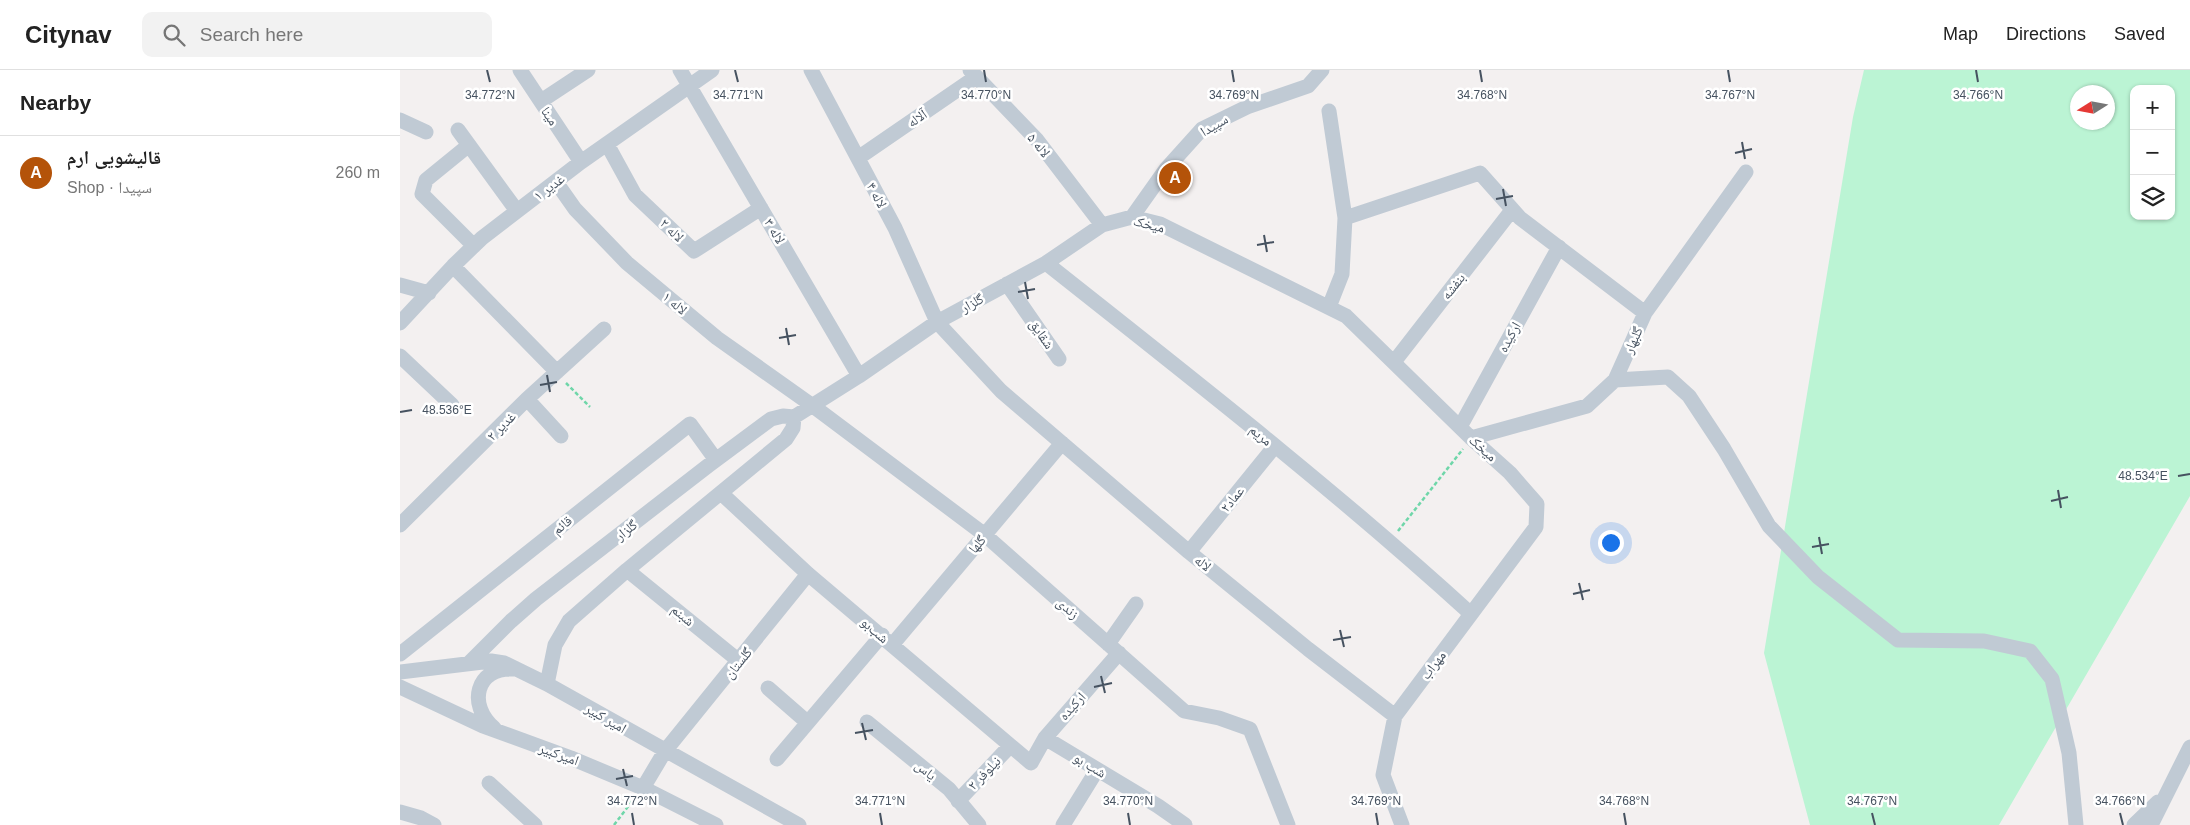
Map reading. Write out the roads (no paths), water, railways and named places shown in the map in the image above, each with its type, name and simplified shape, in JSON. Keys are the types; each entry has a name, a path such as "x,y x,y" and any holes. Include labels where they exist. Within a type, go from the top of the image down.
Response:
{"street":[{"name":"مینا","path":"520,70 581,162"},
{"path":"540,101 588,70"},
{"name":"لاله ۳","path":"680,70 859,376"},
{"name":"غدیر ۱","path":"400,323 453,266 517,211 581,162 712,70"},
{"name":"لاله ۴","path":"810,70 895,228 938,322"},
{"name":"سپیدا","path":"1132,217 1166,169 1202,129 1248,107 1308,86 1322,70"},
{"name":"آلاله","path":"858,158 973,74"},
{"name":"لاله ۵","path":"973,74 1037,140 1102,225"},
{"path":"1329,111 1345,218 1342,274 1329,307"},
{"path":"400,120 426,132"},
{"path":"458,130 517,211"},
{"name":"لاله ۲","path":"607,144 635,195 694,251 761,208"},
{"path":"469,145 426,180 422,194 474,246"},
{"name":"گلبهار","path":"1471,438 1587,406 1615,380 1646,313 1746,172"},
{"path":"1345,218 1480,173 1520,218 1646,313"},
{"name":"لاله ۱","path":"556,182 575,209 627,262 717,338 812,406"},
{"name":"بنفشه","path":"1394,362 1512,210"},
{"name":"میخک","path":"1102,225 1132,217 1160,224 1346,316 1471,438 1510,473 1537,504 1536,527 1471,614"},
{"name":"گلزار","path":"469,663 511,621 536,600 771,419 783,416 794,417 859,376 938,322 1046,263 1102,225"},
{"name":"ارکیده","path":"1460,426 1558,247"},
{"name":"مریم","path":"1046,263 1275,446 1390,542 1471,614"},
{"path":"453,266 556,372"},
{"name":"شقایق","path":"1008,284 1059,359"},
{"path":"400,285 429,293"},
{"name":"لاله","path":"938,322 1001,390 1062,443 1189,552 1308,649 1395,716"},
{"name":"غدیر ۲","path":"400,525 556,372 604,329"},
{"path":"400,356 452,405"},
{"path":"1615,380 1668,377 1689,396 1724,449 1769,526 1818,577 1878,622 1898,640 1984,641 2030,651 2052,679 2069,753 2076,825"},
{"path":"528,399 561,436"},
{"name":"زندی","path":"812,406 985,535 1184,710 1219,718 1250,729 1288,825"},
{"path":"547,684 555,645 563,629 627,570 786,439 792,428 794,417"},
{"name":"قائم","path":"400,654 690,424 716,460"},
{"name":"گلها","path":"776,759 807,722 985,535 1062,443"},
{"name":"عماد۲","path":"1189,552 1275,446"},
{"name":"شب‌بو","path":"721,493 808,574 1032,764"},
{"name":"شبنم","path":"627,570 739,661"},
{"name":"گلستان","path":"643,788 665,751 808,574"},
{"name":"ارکیده","path":"1032,764 1044,738 1114,648 1136,604"},
{"name":"مهراب","path":"1395,716 1471,614"},
{"name":"امیر کبیر","path":"400,672 492,661 504,663 547,684 799,825"},
{"path":"504,735 483,718 478,706 478,693 483,682 492,673 504,669 517,669"},
{"name":"امیرکبیر","path":"400,687 504,735 571,758 643,788 716,825"},
{"path":"768,688 807,722"},
{"path":"1395,716 1382,775 1402,825"},
{"name":"یاس","path":"867,722 948,789 980,825"},
{"name":"شب بو","path":"1044,738 1158,806 1185,825"},
{"name":"نیلوفر ۲","path":"958,801 1010,746"},
{"path":"2151,825 2190,747"},
{"path":"1063,825 1097,770"},
{"path":"489,783 536,825"},
{"path":"2134,825 2164,796"},
{"path":"400,812 421,818 434,825"}],"place":[{"name":"قالیشویی ارم","path":"1175,178"}]}
